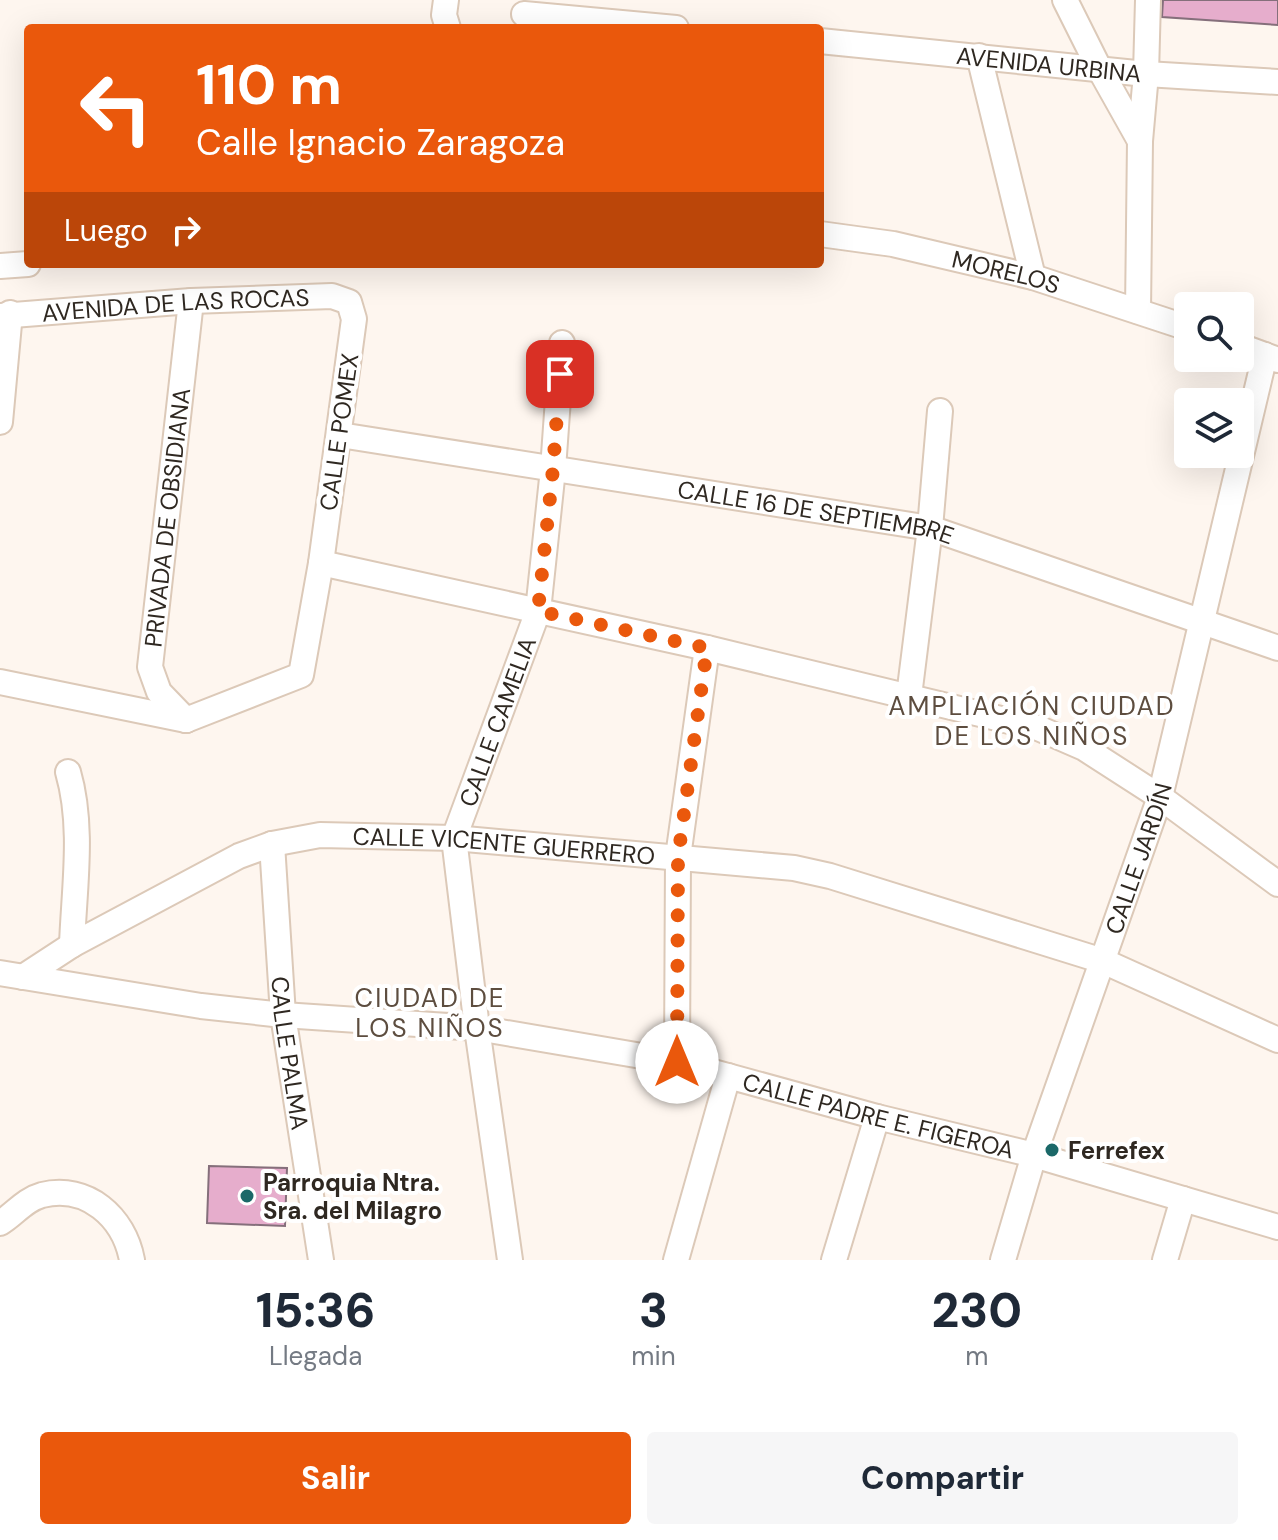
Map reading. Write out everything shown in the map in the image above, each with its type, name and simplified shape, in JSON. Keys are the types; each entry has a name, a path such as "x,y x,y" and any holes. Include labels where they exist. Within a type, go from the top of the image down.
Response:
{"street":[{"path":"446,0 444,15 447,24"},
{"path":"1065,0 1140,141"},
{"path":"1138,311 1140,141 1148,0"},
{"path":"522,14 632,24"},
{"name":"AVENIDA URBINA","path":"824,41 1146,74 1278,82"},
{"path":"979,56 1033,277"},
{"name":"MORELOS","path":"824,235 893,244 1033,277 1174,323"},
{"path":"0,266 24,264"},
{"name":"AVENIDA DE LAS ROCAS","path":"5,315 191,301 332,296 349,302"},
{"name":"PRIVADA DE OBSIDIANA","path":"186,720 159,692 150,667 191,301"},
{"name":"CALLE POMEX","path":"186,720 301,675 340,435 354,319 349,302"},
{"path":"0,422 5,315"},
{"name":"CALLE CAMELIA","path":"510,1260 454,838 538,611 562,343"},
{"name":"CALLE JARDÍN","path":"1003,1260 1034,1155 1160,797 1272,358"},
{"path":"909,696 930,528 940,411"},
{"name":"CALLE 16 DE SEPTIEMBRE","path":"340,435 930,528 1278,648"},
{"path":"321,563 707,648 1038,728 1084,748 1160,797 1278,884"},
{"path":"677,1062 678,857 707,648"},
{"path":"0,682 186,720"},
{"path":"68,772 75,796 77,820 72,945"},
{"name":"CALLE VICENTE GUERRERO","path":"12,975 239,856 272,844 320,835 454,838 794,868 818,873 1103,961 1278,1040"},
{"name":"CALLE PALMA","path":"272,844 283,1015 321,1260"},
{"name":"CALLE PADRE E. FIGEROA","path":"12,975 201,1006 283,1015 477,1028 677,1062 877,1117 1034,1155 1278,1227"},
{"path":"676,1260 728,1076"},
{"path":"834,1260 877,1117"},
{"path":"0,1223 23,1204 42,1195 68,1193 95,1200 119,1225 132,1260"},
{"path":"1165,1260 1183,1199"}],"building":[{"path":"1163,0 1278,0 1278,25 1162,17"},
{"name":"Parroquia Ntra. Sra. del Milagro","path":"209,1166 287,1168 285,1226 207,1223"}],"place":[{"name":"Ferrefex","path":"1052,1150"},
{"name":"Parroquia Ntra. Sra. del Milagro","path":"247,1196"}],"district":[{"name":"AMPLIACIÓN CIUDAD DE LOS NIÑOS","path":"1032,721"},
{"name":"CIUDAD DE LOS NIÑOS","path":"430,1013"}],"route":[{"path":"560,374 538,611 707,648 678,857 677,1062"}]}
